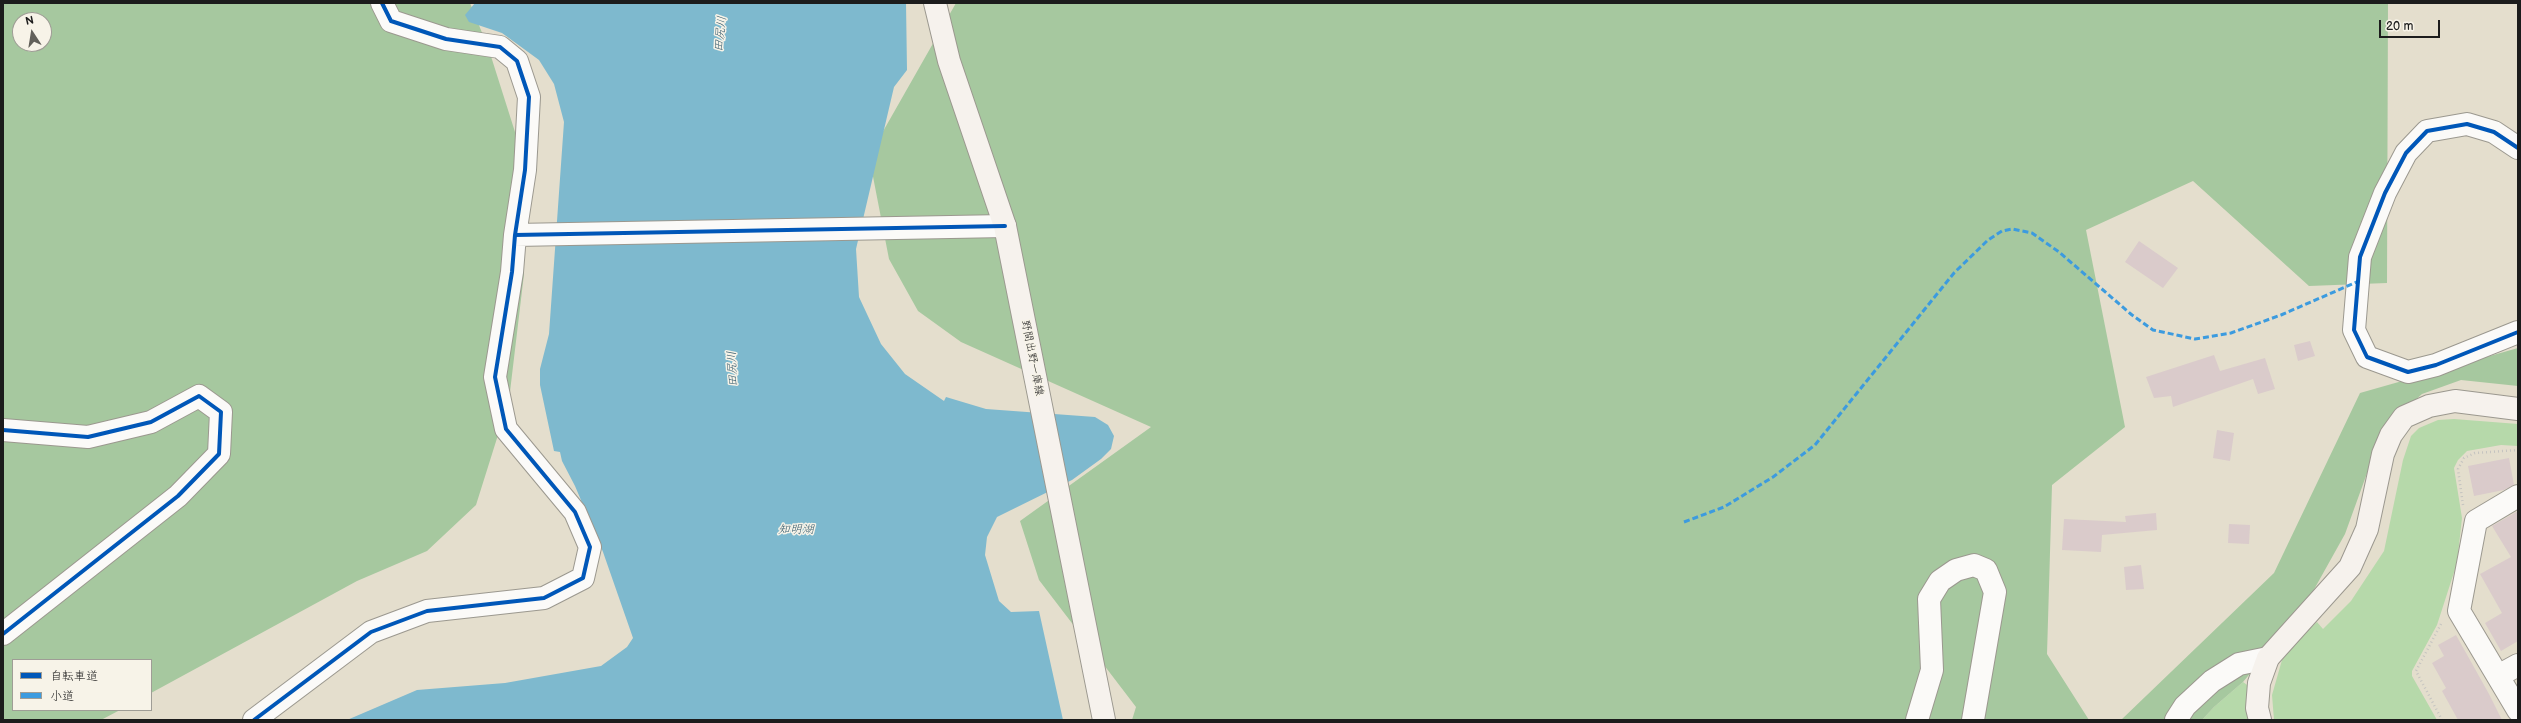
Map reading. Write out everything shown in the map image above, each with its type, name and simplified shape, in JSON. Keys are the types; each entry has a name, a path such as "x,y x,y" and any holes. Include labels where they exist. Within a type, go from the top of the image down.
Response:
{"main road":[{"name":"野間出野一庫線","path":"935,3 949,61 1006,226 1104,720"},
{"path":"2260,720 2257,708 2259,683 2268,658 2350,568 2367,529 2383,454 2391,435 2404,417 2429,406 2455,401 2518,409"}],"street":[{"path":"254,720 371,632 427,611 544,598 582,578 590,547 575,512 506,429 495,377 512,272 515,235 525,170 529,97 517,61 500,47 446,39 392,21 382,3"},
{"path":"2518,148 2494,132 2467,124 2427,131 2406,153 2385,192 2360,257 2354,330 2367,357 2408,372 2436,365 2518,332"},
{"path":"515,235 1006,226"},
{"path":"3,430 88,437 151,422 199,396 221,412 219,454 178,496 3,634"},
{"path":"2518,496 2476,521 2459,611 2518,710"},
{"path":"1917,720 1932,670 1929,599 1940,581 1956,570 1974,565 1986,570 1995,592 1974,720"},
{"path":"2176,720 2185,706 2212,682 2240,664 2268,658"},
{"path":"2498,676 2518,665"}],"green space":[{"path":"3,3 470,3 489,50 515,132 524,274 509,400 476,505 427,551 357,581 152,692 152,659 12,659 12,711 118,711 101,720 3,720"},
{"path":"956,3 2388,3 2387,283 2309,286 2193,181 2086,230 2125,427 2052,485 2047,654 2089,720 1132,720 1136,707 1039,580 1020,521 1151,427 961,342 918,311 889,259 869,156"},
{"path":"2518,348 2518,386 2461,380 2422,394 2383,429 2345,534 2302,611 2243,682 2214,707 2202,720 2121,720 2274,573 2360,393"},
{"path":"2454,419 2518,424 2518,446 2501,445 2467,451 2458,460 2454,468 2462,518 2457,563 2437,625 2412,671 2412,676 2437,720 2274,720 2272,695 2282,660 2301,636 2317,622 2323,629 2351,601 2384,551 2403,460 2411,436 2419,428 2438,420"},
{"path":"2243,682 2250,687 2250,720 2202,720 2214,707"}],"water":[{"name":"知明湖","path":"475,3 906,3 907,70 894,87 856,249 859,297 881,344 905,374 944,401 946,397 986,409 1095,417 1108,425 1114,436 1111,449 1101,459 1072,480 997,517 987,537 985,555 999,601 1011,612 1039,611 1063,720 347,720 417,690 505,683 601,666 627,647 633,638 603,552 575,486 562,461 560,452 554,451 540,385 540,369 549,334 564,122 554,84 539,60 502,33 469,22 465,15"}],"building":[{"path":"2139,241 2178,268 2163,288 2125,262"},
{"path":"2310,341 2315,356 2298,361 2294,345"},
{"path":"2214,355 2220,371 2265,358 2275,389 2258,394 2253,379 2173,407 2171,396 2154,398 2146,377"},
{"path":"2217,430 2234,433 2230,461 2213,458"},
{"path":"2509,458 2514,485 2504,490 2474,496 2468,466"},
{"path":"2518,511 2518,641 2501,651 2485,623 2502,613 2480,574 2511,557 2492,526"},
{"path":"2156,513 2157,530 2102,535 2101,552 2062,550 2064,519 2126,522 2125,516"},
{"path":"2229,524 2250,525 2249,544 2228,543"},
{"path":"2141,565 2144,589 2126,590 2124,567"},
{"path":"2456,635 2502,720 2458,720 2442,691 2446,688 2432,663 2444,656 2438,645"}],"marked path":[{"path":"1684,522 1724,507 1773,477 1815,445 1954,273 1988,240 2002,231 2012,229 2032,233 2059,252 2132,315 2153,330 2195,339 2231,333 2281,315 2359,281"}],"cycle path":[{"path":"254,720 371,632 427,611 544,598 583,578 590,547 575,512 506,429 495,377 512,272 515,235 525,170 529,97 517,61 500,47 446,39 391,21 382,3"},
{"path":"2518,148 2494,132 2467,124 2427,131 2406,153 2385,193 2360,257 2354,330 2367,357 2408,372 2436,365 2518,332"},
{"path":"515,235 1005,226"},
{"path":"3,430 88,437 151,422 199,396 221,412 219,454 178,496 3,634"}],"water label":[{"name":"田尻川","path":"721,34"},
{"name":"田尻川","path":"733,369"}]}
